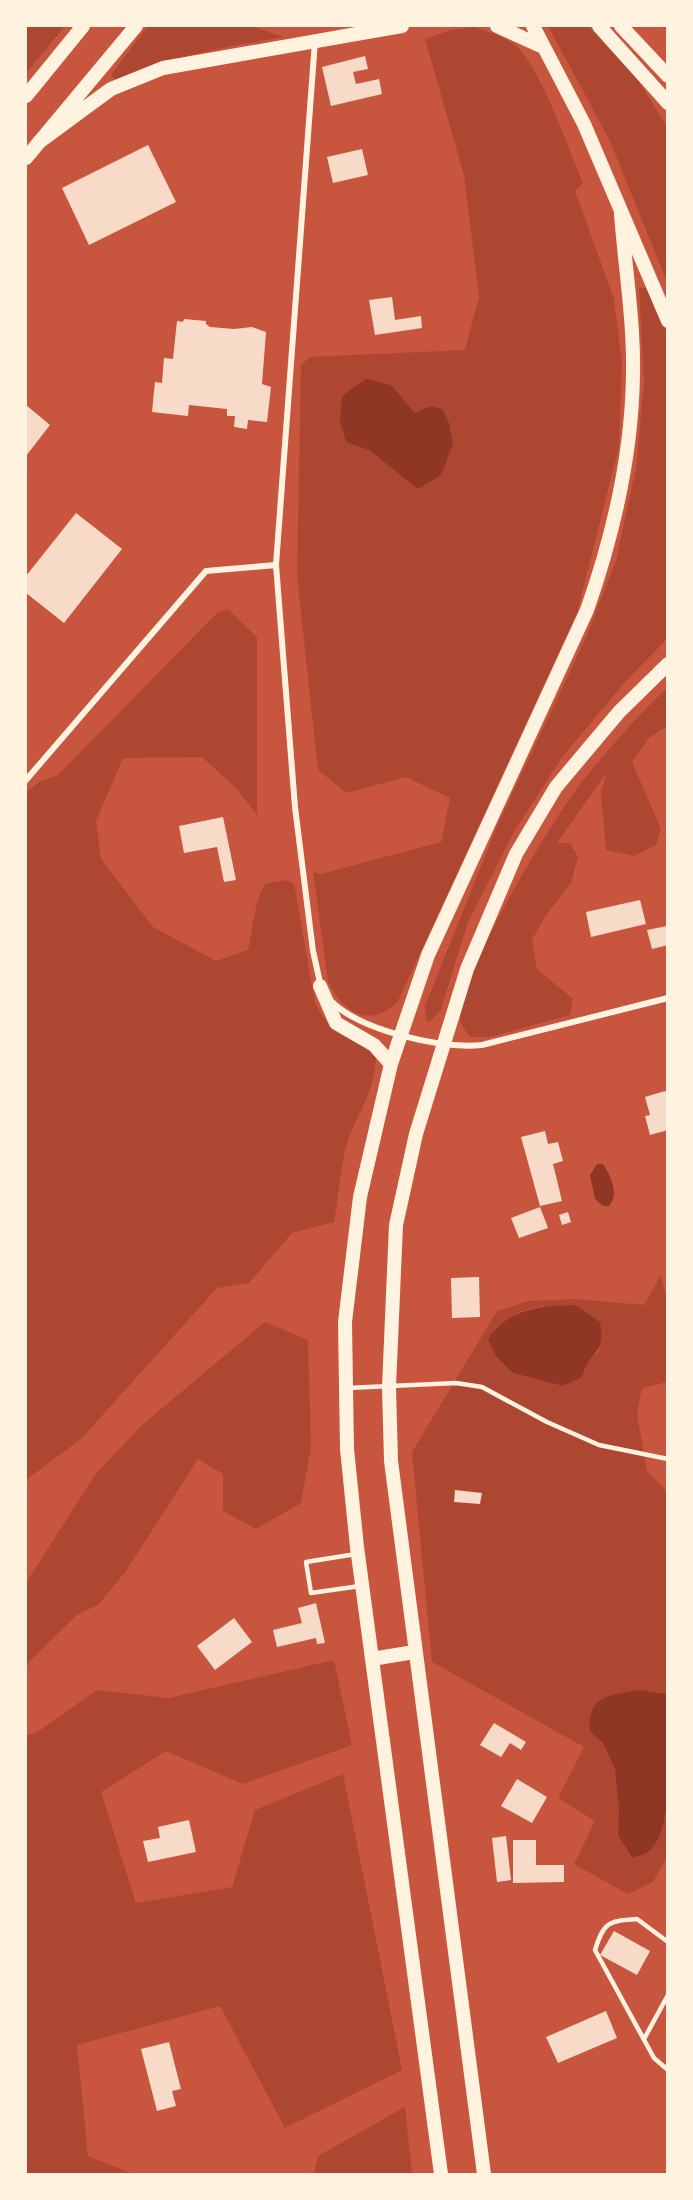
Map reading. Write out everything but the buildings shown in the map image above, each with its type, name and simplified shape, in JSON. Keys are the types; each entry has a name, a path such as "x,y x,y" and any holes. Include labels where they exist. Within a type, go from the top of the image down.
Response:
{"main road":[{"path":"26,96 83,26"},
{"path":"26,158 136,26"},
{"path":"39,142 111,88 163,68 402,26"},
{"path":"498,26 543,47"},
{"path":"533,26 584,124 668,321"},
{"path":"599,26 668,103"},
{"path":"621,26 668,76"},
{"path":"629,26 642,49"},
{"path":"441,2175 358,1553 347,1449 345,1322 360,1197 400,1034 428,955 586,610 607,552 621,494 632,402 633,370 621,214"},
{"path":"484,2175 414,1652 391,1461 388,1387 396,1225 416,1134 467,969 516,854 556,787 579,756 668,664"},
{"path":"320,986 336,1023 374,1044 391,1064"},
{"path":"372,1659 414,1652"}],"street":[{"path":"315,41 276,565 295,807 313,951 320,986 328,999 344,1014 400,1034 462,1047 482,1045 668,998"},
{"path":"26,780 206,571 276,565"}],"lane":[{"path":"345,1388 456,1383 482,1387 547,1422 599,1445 668,1460"},
{"path":"358,1553 306,1562 311,1593 363,1585"},
{"path":"668,1942 637,1919 612,1921 601,1930 595,1950 654,2058 668,2070"},
{"path":"644,2039 668,1995"}],"shaded area":[{"path":"26,26 65,26 26,73"},
{"path":"148,26 252,26 283,37 177,59 117,82 111,75"},
{"path":"548,26 588,26 638,80 667,127 667,282 610,141"},
{"path":"474,27 501,37 516,46 535,72 544,90 583,183 575,191 614,299 622,362 619,446 577,613 398,1001 388,1010 367,1016 349,1009 334,992 328,981 313,872 321,874 441,842 450,798 406,777 347,793 318,770 297,576 301,365 310,357 465,350 479,297 464,175 425,39 451,30","holes":["391,385 415,413 431,406 419,489 369,450"]},
{"path":"639,288 646,288 667,333 667,639 625,682 562,757 514,832 468,922 441,1009 431,1021 426,1022 425,1006 498,824 585,640 616,560 636,468 644,383"},
{"path":"366,379 391,385 415,413 431,406 442,409 449,423 453,444 441,475 418,489 369,450 346,442 340,421 342,396"},
{"path":"228,609 257,637 257,815 237,789 202,757 123,758 96,821 101,859 153,927 216,961 248,950 256,907 265,884 287,880 294,884 315,1002 331,1027 376,1056 373,1077 347,1144 334,1222 292,1233 249,1283 217,1288 81,1439 27,1479 26,792 39,782 58,775 218,612"},
{"path":"667,688 667,726 649,738 632,762 661,829 656,845 634,856 606,850 601,792 607,772 557,843 570,843 578,857 571,883 546,915 532,940 537,969 573,999 570,1015 490,1037 471,1037 461,1022 462,1002 488,939 529,863 581,783 622,734"},
{"path":"597,1164 603,1164 613,1185 614,1196 609,1206 603,1206 595,1199 590,1175"},
{"path":"661,1275 667,1301 667,1382 642,1388 637,1415 647,1471 667,1492 667,1694 640,1690 590,1732 603,1743 615,1769 619,1811 618,1835 631,1858 667,1813 667,1857 653,1882 628,1894 574,1864 595,1821 558,1798 584,1747 432,1662 412,1452 497,1311 529,1301 575,1299 644,1305","holes":["543,1306 600,1350 563,1386 513,1373 497,1326 521,1311"]},
{"path":"575,1305 600,1322 601,1341 582,1377 563,1386 513,1373 496,1356 488,1339 505,1321 515,1315 538,1308"},
{"path":"265,1322 308,1340 311,1447 301,1503 256,1529 223,1511 223,1474 198,1459 126,1571 98,1605 78,1614 28,1663 26,1670 26,1583 95,1475 142,1425"},
{"path":"334,1660 352,1745 243,1784 166,1751 101,1792 136,1903 232,1887 255,1810 343,1774 402,2070 285,2128 220,2006 77,2045 88,2156 133,2174 26,2174 26,1735 36,1733 97,1690 169,1698"},
{"path":"640,1690 667,1694 669,1777 664,1822 658,1839 649,1851 632,1858 618,1835 619,1811 615,1769 603,1743 590,1732 590,1720 596,1704 602,1699 619,1693"},
{"path":"405,2107 412,2174 314,2174 318,2156"}]}
